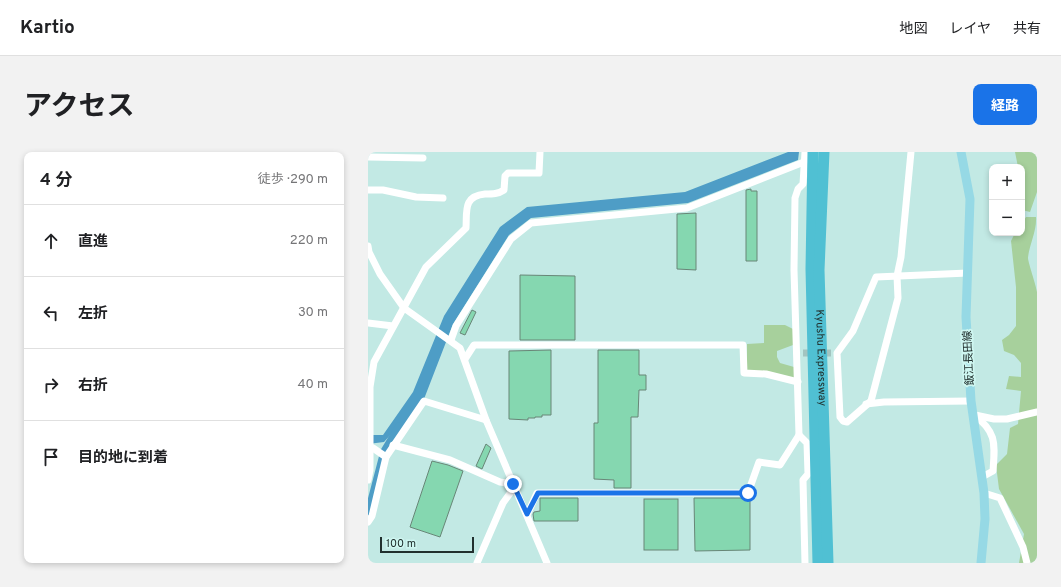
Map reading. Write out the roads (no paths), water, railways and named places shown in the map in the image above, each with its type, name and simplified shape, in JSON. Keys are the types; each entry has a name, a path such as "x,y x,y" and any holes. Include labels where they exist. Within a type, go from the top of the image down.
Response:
{"highway":[{"name":"Kyushu Expressway","path":"814,152 819,270 821,483 818,563"},
{"name":"Kyushu Expressway","path":"816,195 824,152"},
{"name":"Kyushu Expressway","path":"821,483 828,563"}],"main road":[{"name":"飯江長田線","path":"961,152 970,199 966,318 971,401 984,494 985,519 982,563"}],"street":[{"path":"368,480 370,470 370,387 374,362 426,267 466,228 467,204 470,200 483,194 499,193 504,190 505,176 508,173 539,173 540,152"},
{"path":"527,514 538,493 748,493 759,462 780,465 799,435 798,382 800,353 794,270 795,198 798,189 803,184 805,152"},
{"path":"911,152 901,256 897,276 898,298 871,401 847,422 842,421 840,417 835,353 853,331 876,277 897,276 968,273"},
{"path":"368,157 423,158"},
{"path":"450,340 456,326 511,239 531,223 687,208 804,162"},
{"path":"368,190 383,190 416,198 443,198"},
{"path":"368,246 369,252 380,274 404,308 460,348 486,420 547,563"},
{"path":"368,323 393,326"},
{"path":"464,359 474,345 743,345 744,373 766,374 798,382"},
{"path":"368,522 372,516 386,457 424,401 486,420"},
{"path":"866,404 884,402 971,401"},
{"path":"973,414 994,419 1007,419 1037,412"},
{"path":"973,414 982,421 994,438 993,471 982,477"},
{"path":"799,435 807,443 808,474 803,480 805,563"},
{"path":"393,446 450,460 500,482 514,486"},
{"path":"369,447 386,457"},
{"path":"477,563 503,504 514,486"},
{"path":"984,494 1000,498 1023,547 1027,563"}],"water":[{"path":"788,152 799,152 798,160 688,203 531,218 509,235 453,324 424,399 398,435 393,432 384,442 368,444 368,435 383,435 413,392 444,316 500,227 527,207 685,192"}],"waterway":[{"path":"368,512 384,451 399,426"}],"tunnel":[{"path":"803,353 832,353"}]}
